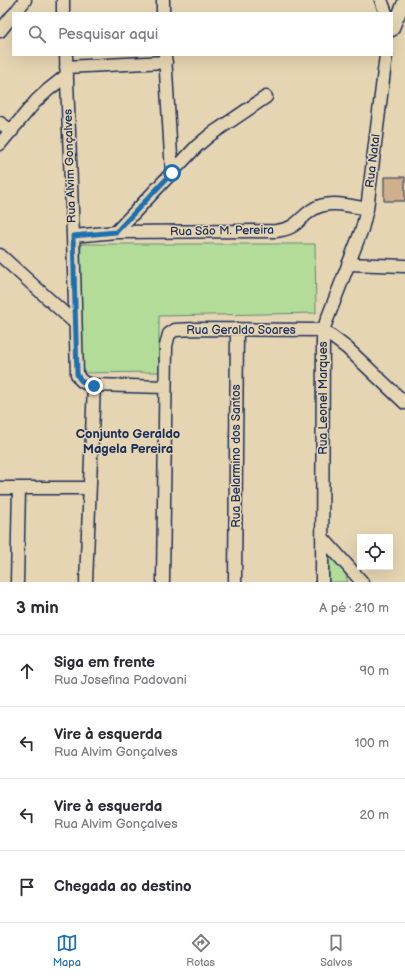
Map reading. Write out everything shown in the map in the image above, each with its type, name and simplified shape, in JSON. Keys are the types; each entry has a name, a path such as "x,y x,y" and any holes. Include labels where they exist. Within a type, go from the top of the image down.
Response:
{"street":[{"path":"16,12 25,0"},
{"path":"63,0 64,12"},
{"path":"163,0 163,12"},
{"path":"381,0 386,12"},
{"path":"393,28 405,0"},
{"path":"0,31 12,16"},
{"name":"Rua Alvim Gonçalves","path":"66,56 77,374 82,382 94,386"},
{"name":"Rua Natal","path":"348,264 362,229 367,209 386,56"},
{"path":"0,144 66,71 165,59 172,173"},
{"path":"116,232 197,146 210,135 266,97"},
{"path":"0,123 12,131"},
{"name":"Rua São M. Pereira","path":"73,236 116,232 276,231 285,230 294,226 312,210 320,206 337,203 367,209"},
{"path":"0,255 75,323"},
{"path":"348,264 405,266"},
{"name":"Rua Leonel Marques","path":"322,582 323,330 348,264"},
{"name":"Rua Geraldo Soares","path":"163,582 165,387 166,346 169,334 175,330 196,329 323,330"},
{"name":"Rua Belarmino dos Santos","path":"235,582 237,329"},
{"path":"323,330 347,348 405,403"},
{"path":"86,582 94,386 165,387"},
{"path":"0,488 90,488"},
{"path":"16,582 19,488"},
{"path":"322,537 362,582"}],"green space":[{"path":"81,244 315,244 316,313 159,316 159,372 78,373"},
{"path":"329,556 344,570 348,582 329,582"}],"building":[{"path":"384,177 405,177 405,201 384,201"}],"district":[{"name":"Conjunto Geraldo Magela Pereira","path":"128,442"}],"route":[{"path":"94,386 82,382 77,374 73,236 116,232 172,173"}]}
